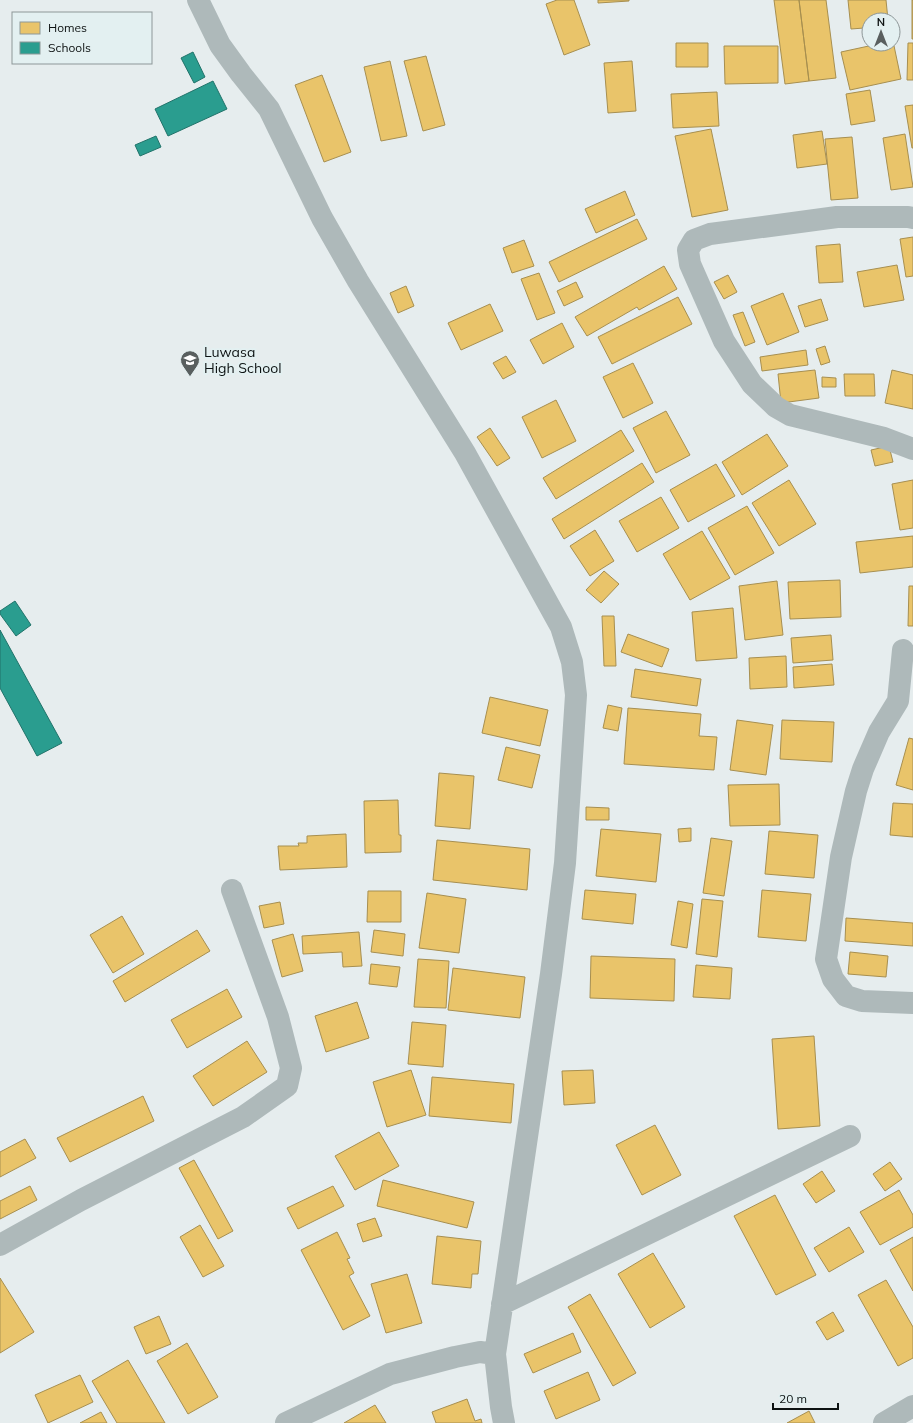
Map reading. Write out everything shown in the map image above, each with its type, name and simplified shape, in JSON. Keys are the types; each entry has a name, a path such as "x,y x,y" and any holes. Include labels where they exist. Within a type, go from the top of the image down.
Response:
{"street":[{"path":"198,0 220,45 241,74 269,108 322,218 358,281 465,453 561,627 572,662 576,695 565,863 551,974 495,1354 504,1423"},
{"path":"913,218 837,217 710,234 694,240 688,250 690,264 724,341 752,384 776,407 790,415 884,438 913,449"},
{"path":"903,650 898,701 879,732 863,769 856,791 841,857 826,959 833,979 846,996 862,1001 913,1002"},
{"path":"0,1245 81,1200 244,1117 288,1086 291,1068 278,1017 232,890"},
{"path":"502,1304 850,1136"},
{"path":"286,1423 390,1374 480,1352 495,1354"},
{"path":"884,1423 913,1406"}],"building: Homes":[{"path":"557,0 574,0 590,45 564,55 546,4"},
{"path":"598,0 629,0 629,1 598,3"},
{"path":"774,0 799,0 809,81 785,84"},
{"path":"799,0 826,0 836,78 809,81"},
{"path":"848,0 886,0 887,12 861,12 861,28 851,29"},
{"path":"913,0 913,39 912,39"},
{"path":"676,43 708,43 708,67 676,67"},
{"path":"908,43 913,43 913,80 907,80"},
{"path":"724,46 778,46 778,83 725,84"},
{"path":"861,48 861,52 895,52 901,79 850,90 841,52"},
{"path":"426,56 445,125 423,131 404,61"},
{"path":"390,61 407,136 381,141 364,67"},
{"path":"632,61 636,111 608,113 604,63"},
{"path":"322,75 351,152 324,162 295,85"},
{"path":"870,90 875,121 851,125 846,94"},
{"path":"717,92 719,126 673,128 671,94"},
{"path":"913,105 913,148 912,148 905,106"},
{"path":"711,129 728,210 692,217 675,136"},
{"path":"822,131 827,164 797,168 793,135"},
{"path":"905,134 913,187 891,190 883,138"},
{"path":"852,137 858,198 831,200 825,139"},
{"path":"625,191 635,215 596,233 585,209"},
{"path":"637,219 647,239 559,282 549,262"},
{"path":"913,237 913,276 906,277 900,239"},
{"path":"524,240 534,266 512,273 503,248"},
{"path":"840,244 843,282 819,283 816,246"},
{"path":"897,265 904,300 864,307 857,272"},
{"path":"664,266 677,289 639,310 637,307 587,336 575,317"},
{"path":"539,273 555,313 537,320 521,279"},
{"path":"728,275 737,292 724,299 714,282"},
{"path":"576,282 583,297 564,306 557,291"},
{"path":"406,286 414,306 398,313 390,293"},
{"path":"783,293 799,332 767,345 751,306"},
{"path":"678,297 692,324 612,364 598,337"},
{"path":"821,299 828,320 805,327 798,306"},
{"path":"490,304 503,331 461,350 448,323"},
{"path":"743,312 755,342 745,346 733,315"},
{"path":"562,323 574,347 543,364 530,340"},
{"path":"825,346 830,362 821,365 816,349"},
{"path":"806,350 808,365 762,371 760,357"},
{"path":"506,356 516,372 503,379 493,363"},
{"path":"633,363 653,403 623,418 603,377"},
{"path":"815,370 819,398 781,403 778,374"},
{"path":"892,370 913,375 913,409 885,403"},
{"path":"844,374 874,374 875,396 845,396"},
{"path":"822,377 836,378 836,387 822,387"},
{"path":"556,400 576,441 542,458 522,417"},
{"path":"666,411 690,455 656,473 633,428"},
{"path":"490,428 510,458 497,466 477,437"},
{"path":"621,430 634,451 556,499 543,478"},
{"path":"767,434 788,466 742,495 722,462"},
{"path":"889,446 893,462 875,466 871,450"},
{"path":"642,463 654,482 564,539 552,519"},
{"path":"716,464 735,496 688,522 670,490"},
{"path":"789,480 816,524 779,546 752,503"},
{"path":"913,480 913,528 900,530 892,484"},
{"path":"661,497 679,528 637,552 619,521"},
{"path":"747,506 774,553 735,575 708,528"},
{"path":"595,530 614,561 590,576 570,546"},
{"path":"702,531 730,578 690,600 663,554"},
{"path":"913,536 913,567 860,573 856,542"},
{"path":"604,571 619,584 601,603 586,590"},
{"path":"840,580 841,617 790,619 788,582"},
{"path":"777,581 783,635 745,640 739,586"},
{"path":"909,586 913,586 913,626 908,626"},
{"path":"733,608 737,658 696,661 692,612"},
{"path":"602,616 614,616 616,666 604,666"},
{"path":"628,634 669,649 662,667 621,652"},
{"path":"831,635 833,660 793,663 791,638"},
{"path":"786,656 787,687 750,689 749,658"},
{"path":"832,664 834,685 794,688 793,667"},
{"path":"635,669 701,679 697,706 631,697"},
{"path":"490,697 548,710 540,746 482,733"},
{"path":"608,705 622,708 618,731 603,728"},
{"path":"628,708 701,714 699,736 717,737 714,770 624,764"},
{"path":"737,720 773,725 766,775 730,770"},
{"path":"782,720 834,722 832,762 780,759"},
{"path":"909,738 913,739 913,790 896,785"},
{"path":"506,747 540,755 532,788 498,780"},
{"path":"439,773 474,776 470,829 435,826"},
{"path":"779,784 780,825 730,826 728,785"},
{"path":"398,800 401,852 365,853 364,801"},
{"path":"893,803 913,804 913,837 890,835"},
{"path":"586,807 609,808 609,820 586,820"},
{"path":"691,828 691,841 679,842 678,829"},
{"path":"601,829 661,834 656,882 596,876"},
{"path":"769,831 818,835 814,878 765,874"},
{"path":"346,834 347,867 280,870 278,846 299,846 298,843 307,843 307,836"},
{"path":"711,838 732,841 724,896 703,893"},
{"path":"437,840 530,849 527,890 433,880"},
{"path":"585,890 636,894 633,924 582,919"},
{"path":"762,890 811,894 806,941 758,937"},
{"path":"368,891 401,891 401,922 367,922"},
{"path":"427,893 466,899 459,953 419,948"},
{"path":"702,899 723,901 717,957 696,954"},
{"path":"678,901 693,904 687,948 671,945"},
{"path":"280,902 284,924 264,928 259,906"},
{"path":"122,916 144,954 113,973 90,935"},
{"path":"846,918 913,923 913,946 845,941"},
{"path":"197,930 210,951 125,1002 113,981"},
{"path":"374,930 405,934 403,956 371,952"},
{"path":"359,932 362,966 343,967 342,952 303,954 302,936"},
{"path":"293,934 303,971 282,977 272,940"},
{"path":"850,952 888,956 886,977 848,974"},
{"path":"591,956 675,959 674,1001 590,998"},
{"path":"418,959 449,961 446,1008 414,1007"},
{"path":"371,964 400,967 397,987 369,984"},
{"path":"696,965 732,968 730,999 693,997"},
{"path":"453,968 525,977 520,1018 448,1010"},
{"path":"227,989 242,1017 187,1048 171,1020"},
{"path":"357,1002 369,1038 326,1052 315,1016"},
{"path":"412,1022 446,1025 443,1067 408,1064"},
{"path":"814,1036 820,1126 778,1129 772,1039"},
{"path":"247,1041 267,1072 213,1106 193,1076"},
{"path":"411,1070 426,1115 387,1127 373,1082"},
{"path":"593,1070 595,1103 564,1105 562,1071"},
{"path":"432,1077 514,1084 511,1123 429,1116"},
{"path":"143,1096 154,1121 70,1162 57,1138"},
{"path":"655,1125 681,1175 642,1195 616,1145"},
{"path":"379,1132 399,1166 355,1190 335,1156"},
{"path":"25,1139 36,1158 0,1177 0,1152"},
{"path":"194,1160 233,1231 218,1239 179,1168"},
{"path":"890,1162 902,1179 885,1191 873,1174"},
{"path":"822,1171 835,1191 816,1203 803,1184"},
{"path":"383,1180 474,1202 467,1228 377,1206"},
{"path":"30,1186 37,1200 0,1219 0,1201"},
{"path":"333,1186 344,1206 298,1229 287,1208"},
{"path":"899,1190 913,1215 913,1227 880,1245 860,1212"},
{"path":"775,1195 816,1275 776,1295 734,1216"},
{"path":"375,1218 382,1236 363,1242 357,1224"},
{"path":"200,1225 224,1266 203,1277 180,1237"},
{"path":"849,1227 864,1252 829,1272 814,1248"},
{"path":"337,1232 350,1258 347,1259 354,1273 349,1276 370,1316 343,1330 301,1250"},
{"path":"437,1236 481,1241 478,1274 472,1274 471,1288 432,1284"},
{"path":"913,1237 913,1291 890,1250"},
{"path":"653,1253 685,1307 650,1328 618,1274"},
{"path":"407,1274 422,1323 386,1333 371,1284"},
{"path":"0,1278 34,1332 0,1353"},
{"path":"886,1280 913,1327 913,1358 898,1366 858,1295"},
{"path":"590,1294 636,1373 613,1386 568,1307"},
{"path":"833,1312 844,1331 827,1340 816,1322"},
{"path":"159,1316 171,1344 146,1354 134,1327"},
{"path":"573,1333 581,1352 533,1373 524,1354"},
{"path":"187,1343 218,1397 188,1414 157,1361"},
{"path":"128,1360 165,1423 117,1423 92,1381"},
{"path":"588,1372 600,1400 556,1419 544,1391"},
{"path":"80,1375 93,1402 48,1423 35,1395"},
{"path":"467,1399 475,1421 481,1419 482,1423 436,1423 432,1412"},
{"path":"375,1405 386,1423 344,1423"},
{"path":"809,1411 815,1423 787,1423"},
{"path":"101,1412 107,1423 80,1423"}],"building: Schools":[{"path":"193,52 205,77 194,83 181,58"},
{"path":"213,81 227,109 168,136 155,109"},
{"path":"156,136 161,147 140,156 135,145"},
{"path":"15,601 31,625 16,636 0,614 0,611"},
{"path":"0,630 62,743 37,756 0,688"}],"place":[{"name":"Luwasa High School","path":"190,377"}]}
